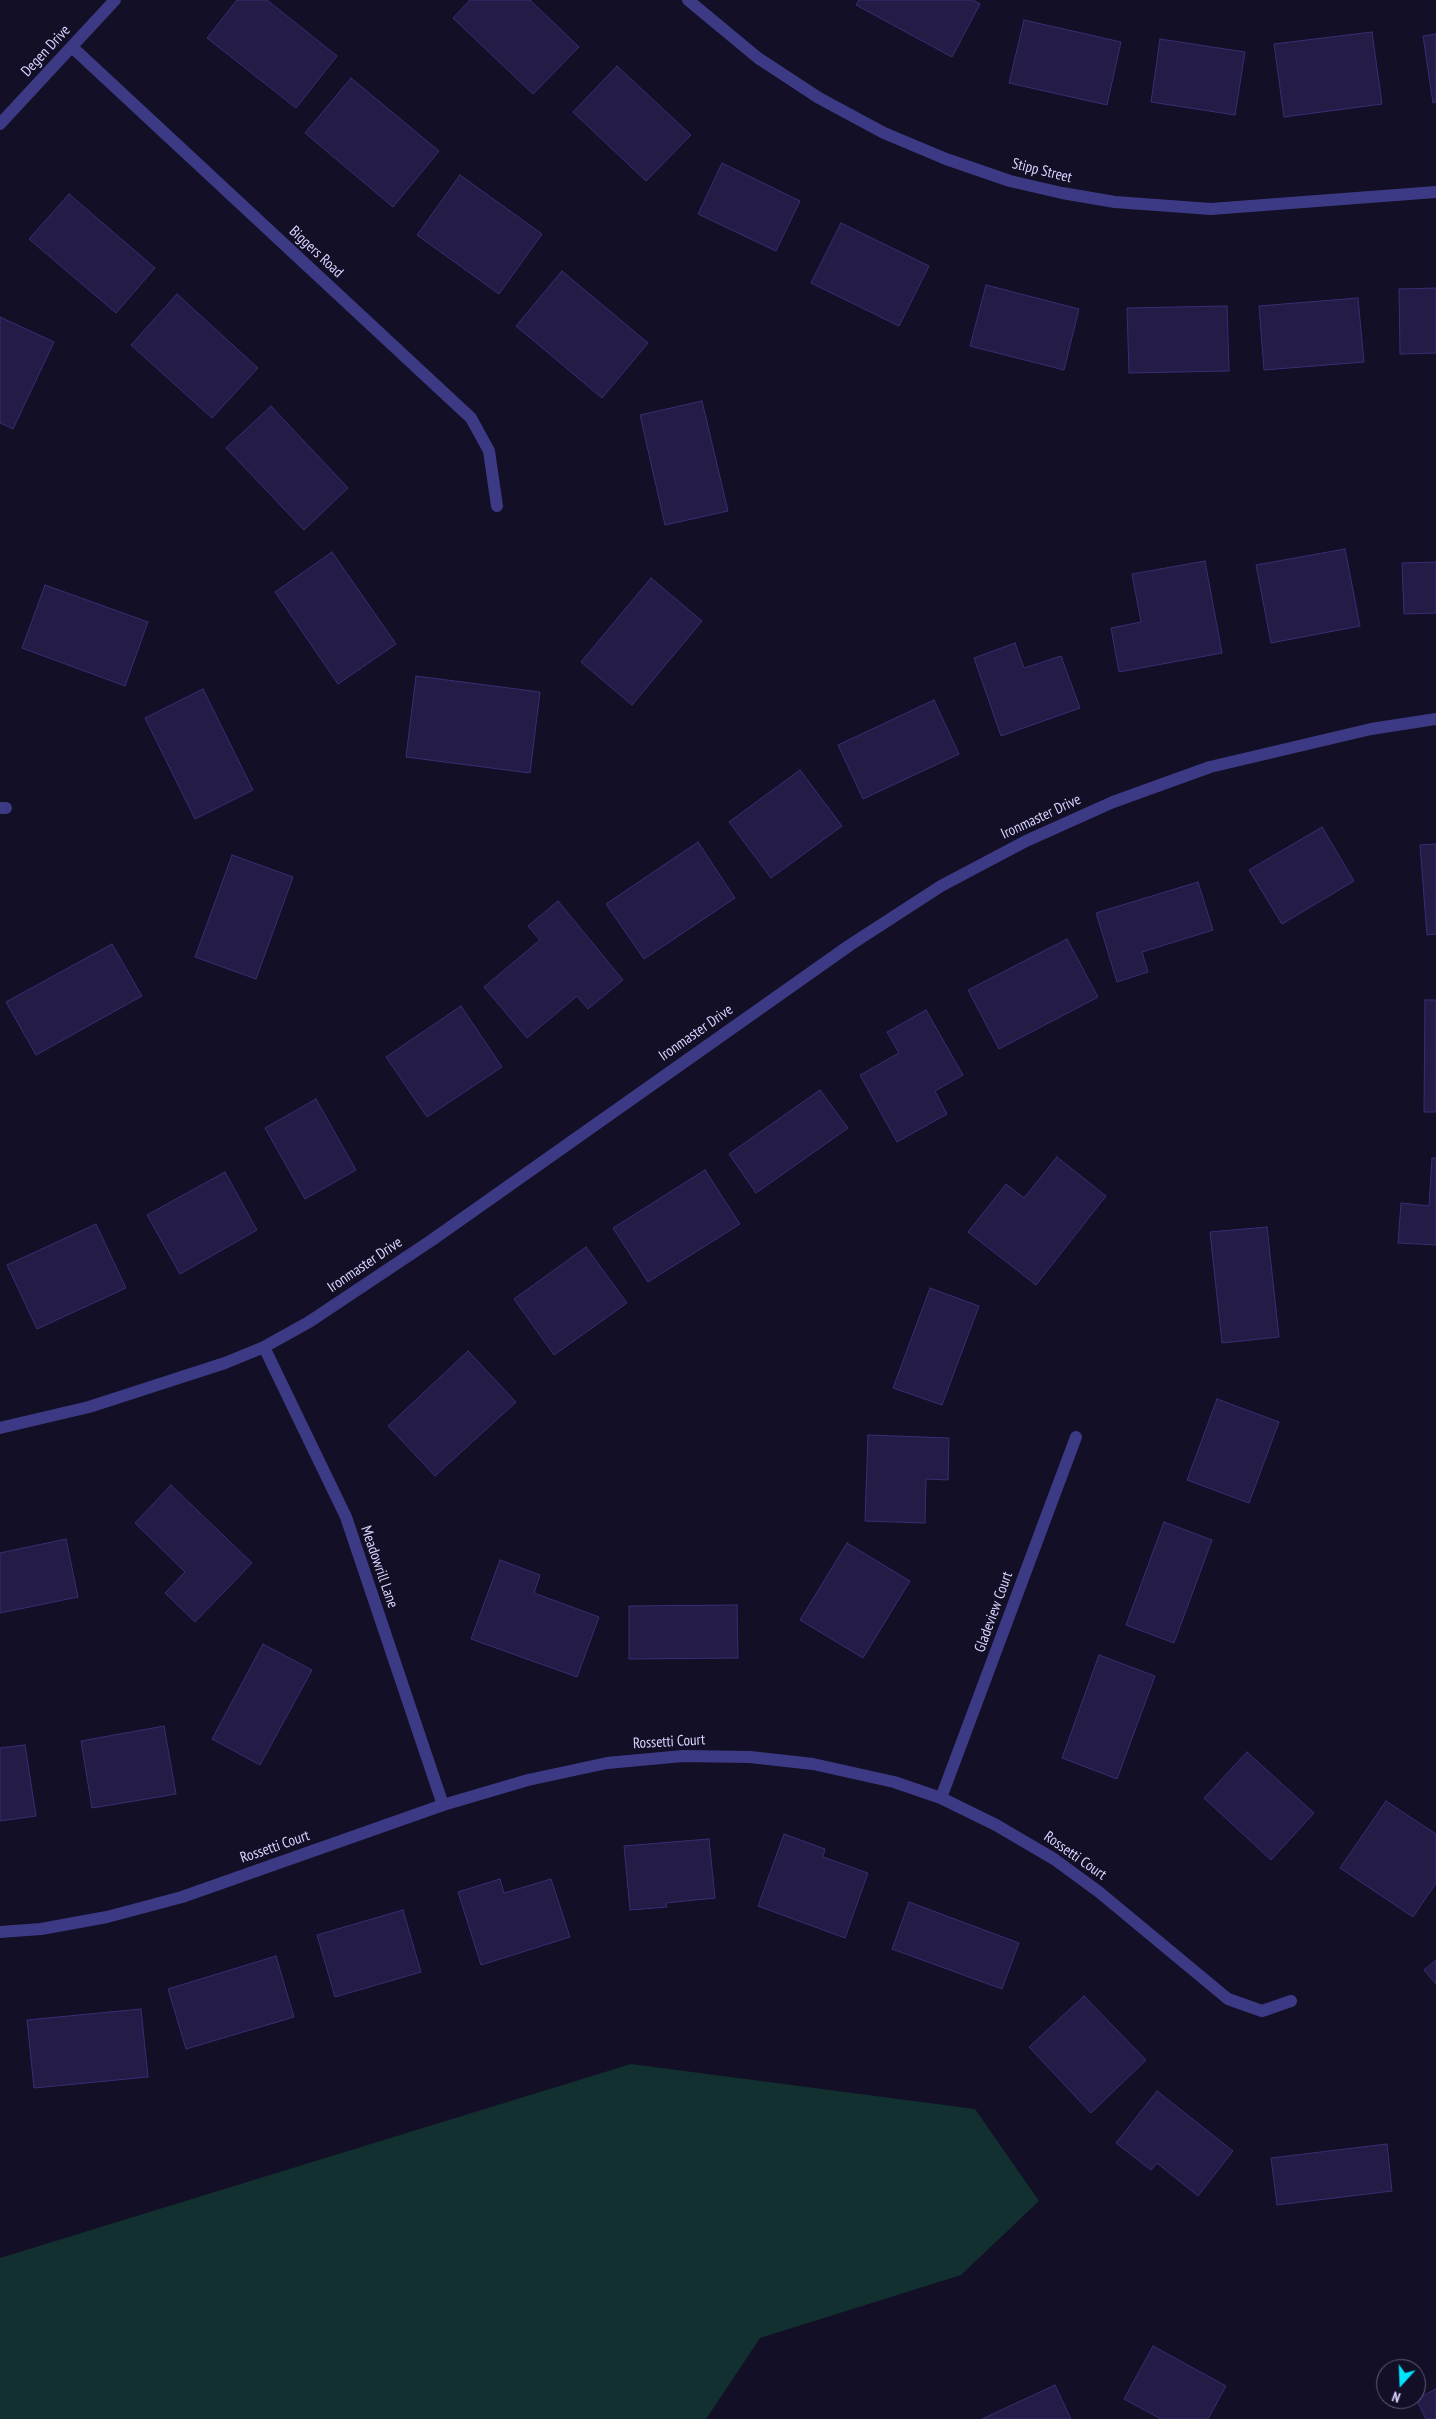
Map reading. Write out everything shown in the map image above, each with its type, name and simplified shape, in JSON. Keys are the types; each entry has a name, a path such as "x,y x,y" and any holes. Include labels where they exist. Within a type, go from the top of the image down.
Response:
{"street":[{"name":"Degen Drive","path":"0,124 115,0"},
{"name":"Stipp Street","path":"688,0 758,58 818,98 884,133 946,159 1010,180 1062,193 1115,202 1210,209 1436,192"},
{"name":"Biggers Road","path":"72,47 470,418 489,451 497,506"},
{"name":"Ironmaster Drive","path":"0,1428 89,1407 225,1363 264,1347 309,1322 432,1240 850,945 941,886 1026,841 1113,802 1210,768 1371,729 1436,719"},
{"name":"Meadowrill Lane","path":"264,1347 346,1518 443,1805"},
{"name":"Gladeview Court","path":"941,1798 1076,1437"},
{"name":"Rossetti Court","path":"0,1932 41,1929 107,1917 182,1897 443,1805 528,1780 608,1763 683,1756 750,1756 813,1764 894,1782 941,1798 996,1825 1054,1859 1099,1892 1228,1999 1262,2011 1291,2001"}],"green space":[{"path":"631,2064 975,2109 1039,2201 961,2275 760,2338 706,2419 0,2419 0,2258"}],"building":[{"path":"237,0 267,0 337,56 296,108 207,38"},
{"path":"470,0 530,0 579,47 533,94 453,18"},
{"path":"859,0 973,0 980,4 952,57 856,5"},
{"path":"1024,20 1121,42 1107,105 1009,83"},
{"path":"1372,32 1382,104 1284,117 1274,44"},
{"path":"1436,34 1436,102 1433,103 1423,36"},
{"path":"1160,39 1245,52 1235,115 1151,102"},
{"path":"617,66 691,135 646,181 573,112"},
{"path":"351,78 439,151 393,207 305,133"},
{"path":"722,163 800,201 776,251 698,214"},
{"path":"460,175 542,234 499,294 417,235"},
{"path":"69,194 155,268 116,313 29,239"},
{"path":"841,223 929,266 899,326 811,283"},
{"path":"562,271 648,343 602,398 516,326"},
{"path":"986,285 1079,309 1064,370 970,346"},
{"path":"1436,288 1436,353 1400,354 1399,289"},
{"path":"177,294 258,368 212,418 131,345"},
{"path":"1358,298 1364,362 1264,370 1259,306"},
{"path":"1227,306 1229,371 1129,373 1127,308"},
{"path":"0,317 54,342 13,429 0,423"},
{"path":"702,401 728,511 665,525 640,415"},
{"path":"271,406 348,488 304,530 226,448"},
{"path":"1345,549 1360,626 1271,643 1256,565"},
{"path":"332,552 396,644 338,684 275,592"},
{"path":"1205,561 1222,653 1119,672 1111,628 1141,622 1132,574"},
{"path":"1436,562 1436,613 1404,614 1402,563"},
{"path":"651,578 702,621 632,705 581,662"},
{"path":"45,585 148,622 125,686 22,648"},
{"path":"1015,643 1024,668 1061,656 1080,708 1001,736 974,658"},
{"path":"416,676 540,692 530,773 406,757"},
{"path":"203,689 253,790 195,819 145,718"},
{"path":"934,700 959,754 863,799 838,745"},
{"path":"800,770 842,826 771,878 729,822"},
{"path":"1322,827 1354,881 1282,924 1249,870"},
{"path":"698,842 735,898 644,959 606,904"},
{"path":"1436,844 1436,934 1427,935 1420,845"},
{"path":"232,855 293,877 256,979 195,957"},
{"path":"1198,882 1213,930 1142,952 1148,972 1117,982 1096,913"},
{"path":"558,901 623,980 588,1009 577,996 527,1038 484,987 540,940 528,926"},
{"path":"1067,939 1098,997 999,1049 968,990"},
{"path":"112,944 142,996 36,1055 6,1002"},
{"path":"1425,1000 1436,1000 1436,1112 1424,1112"},
{"path":"461,1006 502,1067 427,1117 386,1057"},
{"path":"926,1010 963,1075 935,1091 947,1114 897,1142 860,1075 899,1053 887,1032"},
{"path":"820,1090 848,1128 756,1193 729,1154"},
{"path":"316,1099 356,1170 305,1199 265,1128"},
{"path":"1057,1157 1106,1196 1036,1285 968,1232 1006,1184 1024,1198"},
{"path":"1432,1158 1436,1158 1436,1245 1398,1243 1401,1203 1429,1206"},
{"path":"705,1170 740,1224 648,1282 613,1228"},
{"path":"225,1172 257,1230 180,1274 147,1215"},
{"path":"96,1224 126,1288 37,1329 7,1265"},
{"path":"1267,1227 1279,1337 1222,1343 1210,1232"},
{"path":"586,1247 627,1303 554,1355 514,1299"},
{"path":"930,1288 979,1306 942,1405 893,1388"},
{"path":"468,1351 516,1402 435,1476 388,1426"},
{"path":"1217,1399 1279,1422 1249,1503 1187,1480"},
{"path":"868,1435 949,1438 948,1480 926,1479 925,1523 865,1521"},
{"path":"171,1485 252,1563 195,1622 165,1593 185,1572 135,1523"},
{"path":"1164,1522 1212,1540 1174,1643 1126,1625"},
{"path":"66,1539 78,1597 0,1613 0,1553"},
{"path":"847,1543 910,1581 863,1658 800,1620"},
{"path":"500,1560 540,1575 534,1593 599,1617 577,1677 471,1639"},
{"path":"737,1605 738,1658 629,1659 629,1606"},
{"path":"263,1644 312,1670 260,1765 212,1739"},
{"path":"1099,1655 1155,1676 1117,1779 1062,1758"},
{"path":"164,1726 176,1794 92,1808 81,1741"},
{"path":"25,1745 36,1816 0,1821 0,1748"},
{"path":"1247,1752 1314,1813 1271,1860 1204,1798"},
{"path":"1386,1801 1436,1834 1436,1883 1413,1917 1340,1868"},
{"path":"784,1834 825,1849 823,1857 868,1873 845,1938 758,1906"},
{"path":"709,1839 715,1898 666,1903 667,1907 630,1910 624,1846"},
{"path":"500,1879 504,1893 551,1879 570,1937 481,1965 458,1892"},
{"path":"909,1902 1019,1943 1002,1989 892,1949"},
{"path":"403,1910 421,1972 335,1997 317,1935"},
{"path":"276,1956 294,2017 186,2049 168,1989"},
{"path":"1436,1960 1436,1984 1424,1970"},
{"path":"1084,1996 1146,2060 1091,2113 1029,2047"},
{"path":"141,2009 148,2077 34,2088 27,2020"},
{"path":"1157,2091 1233,2151 1198,2196 1157,2163 1151,2170 1116,2143"},
{"path":"1387,2144 1392,2191 1277,2205 1271,2158"},
{"path":"1153,2346 1226,2386 1208,2419 1161,2419 1124,2399"},
{"path":"1055,2385 1071,2419 982,2419"},
{"path":"1436,2389 1436,2419 1426,2419 1421,2409 1426,2409 1426,2394"}]}
